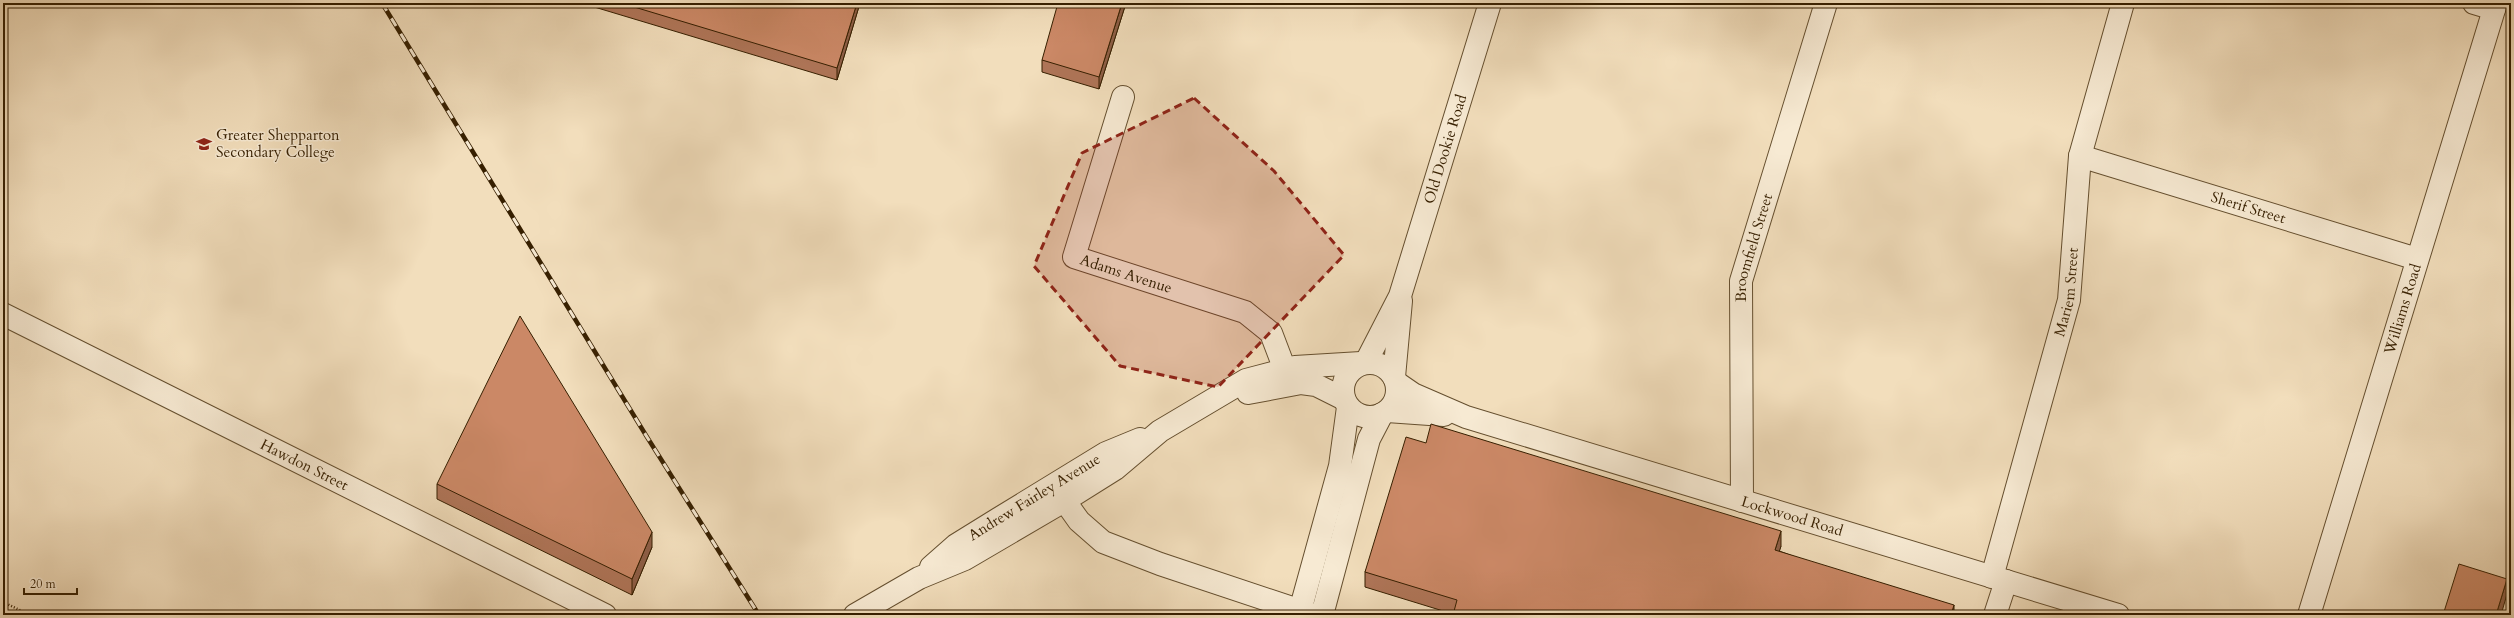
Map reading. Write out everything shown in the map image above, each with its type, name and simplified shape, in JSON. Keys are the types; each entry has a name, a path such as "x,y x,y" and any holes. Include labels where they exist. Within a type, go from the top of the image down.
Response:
{"street":[{"name":"Old Dookie Road","path":"1364,363 1400,296 1490,3"},
{"name":"Broomfield Street","path":"1742,501 1741,281 1826,3"},
{"name":"Mariem Street","path":"1995,615 1999,579 2070,300 2080,156 2123,3"},
{"name":"Williams Road","path":"2309,615 2417,259 2488,5"},
{"name":"Adams Avenue","path":"1123,97 1074,257 1245,312 1271,333 1282,362 1282,370"},
{"name":"Sherif Street","path":"2080,156 2417,259"},
{"name":"Old Dookie Road","path":"1395,380 1400,296"},
{"name":"Hawdon Street","path":"3,314 605,615"},
{"name":"Andrew Fairley Avenue","path":"855,615 919,578 956,545 999,529 1059,493 1106,453 1160,431 1246,380 1282,370 1364,363"},
{"path":"1059,493 1090,532 1118,550 1306,613 1340,466 1346,403 1342,390 1347,374 1364,363 1379,364 1395,380 1397,395 1369,439 1322,615"},
{"name":"Lockwood Road","path":"1395,380 1413,394 1466,417 2118,615"},
{"name":"Andrew Fairley Avenue","path":"1217,398 1301,383 1316,385 1346,403"},
{"path":"1346,403 1364,417 1385,413"},
{"name":"Lockwood Road","path":"1385,413 1466,417"}],"path":[{"path":"3,602 30,615"}],"highlighted area":[{"path":"1194,98 1274,171 1344,255 1218,387 1120,366 1034,266 1082,153"}],"building":[{"path":"621,3 857,3 837,68"},
{"path":"1058,3 1122,3 1099,77 1042,60"},
{"path":"520,316 652,532 632,579 437,484"},
{"path":"1431,424 1781,531 1775,550 1954,605 1951,615 1453,615 1457,600 1365,572 1406,437 1426,443"},
{"path":"2459,564 2507,579 2496,615 2443,615"}],"railway":[{"path":"382,3 647,437 759,615"}],"place":[{"name":"Greater Shepparton Secondary College","path":"204,144"}]}
